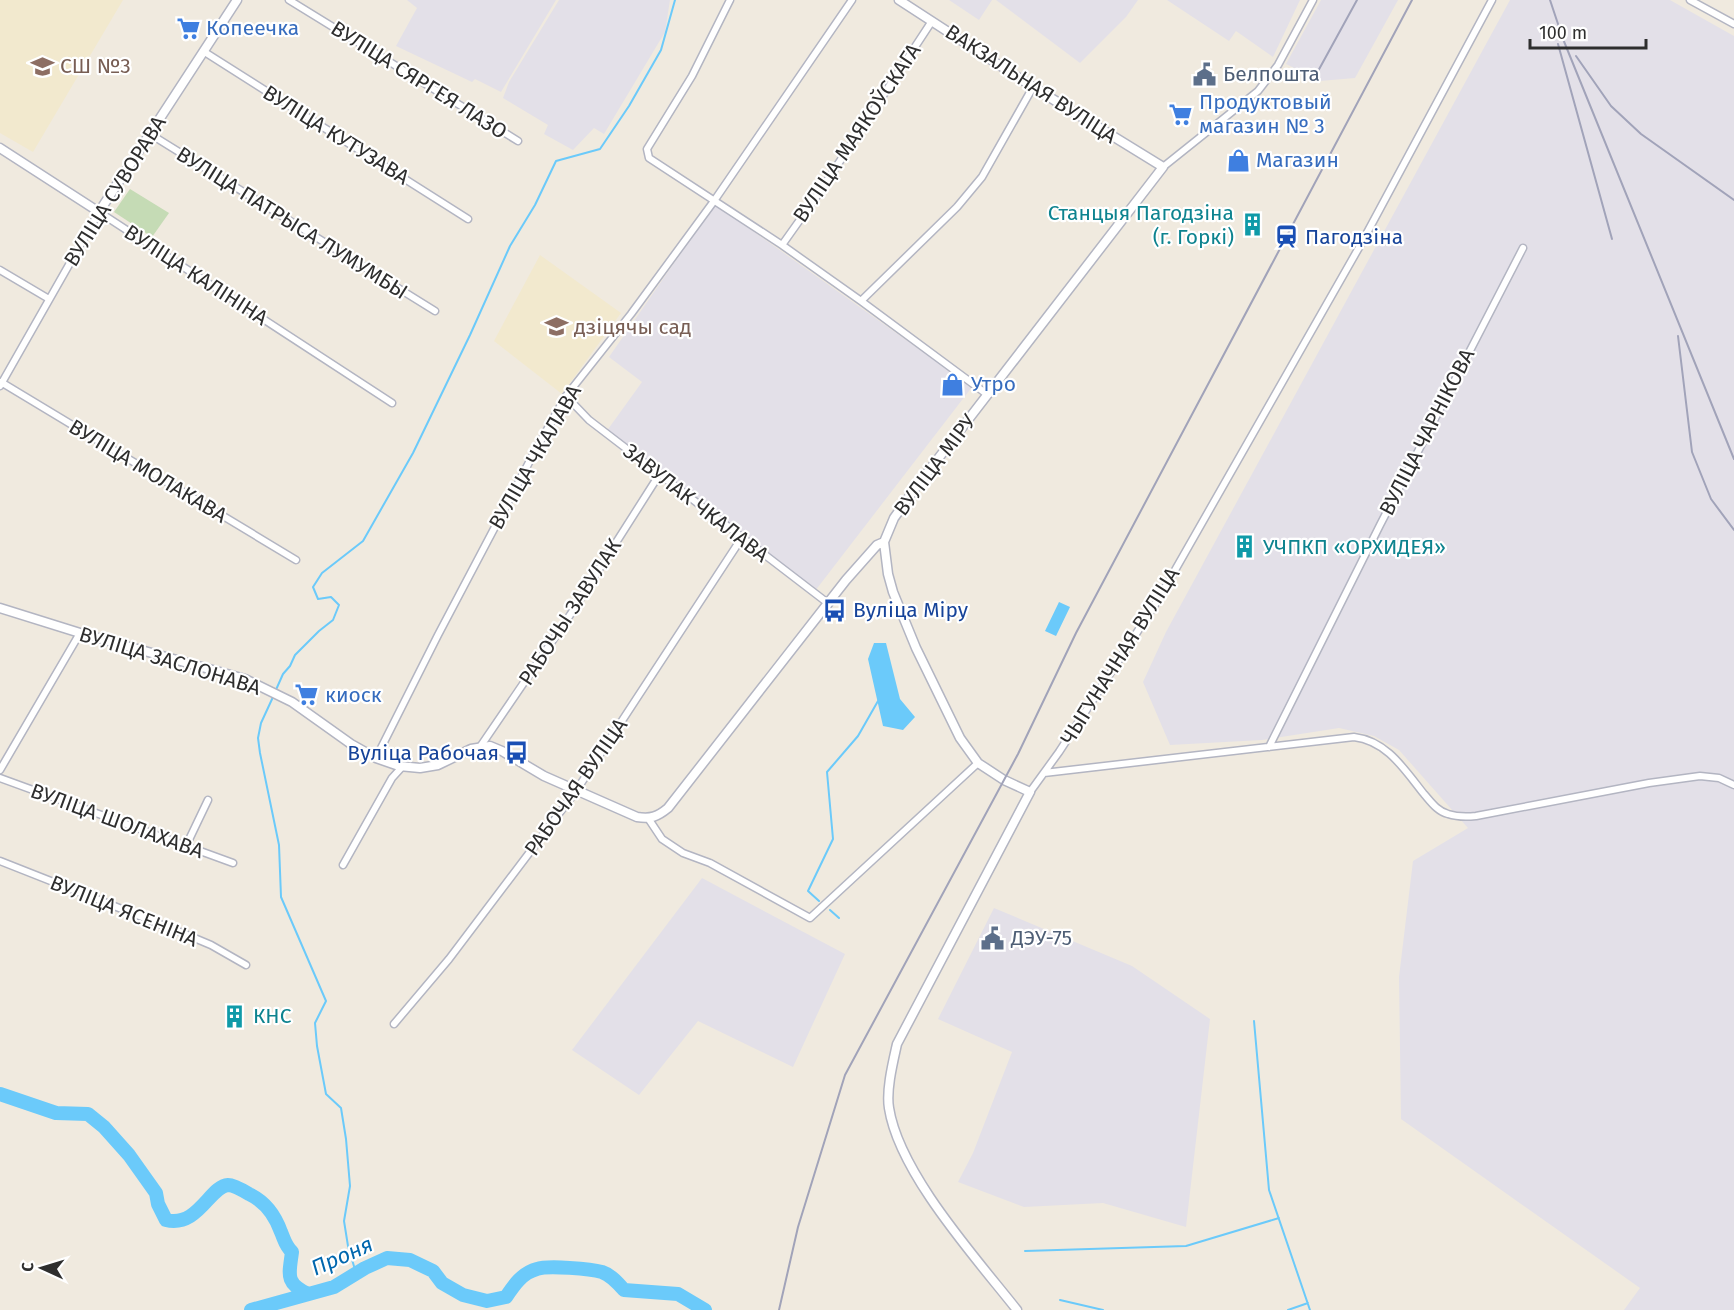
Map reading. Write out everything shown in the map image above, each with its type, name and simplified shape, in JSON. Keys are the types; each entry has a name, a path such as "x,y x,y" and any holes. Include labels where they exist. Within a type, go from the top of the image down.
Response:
{"street":[{"name":"ВУЛІЦА СУВОРАВА","path":"1,383 99,212 237,0"},
{"name":"ВУЛІЦА СЯРГЕЯ ЛАЗО","path":"289,0 518,141"},
{"path":"730,0 692,76 647,148 649,158 782,245 988,395"},
{"name":"ВУЛІЦА ЧКАЛАВА","path":"376,758 438,635 566,396 631,314 714,201 852,0"},
{"name":"ВАКЗАЛЬНАЯ ВУЛІЦА","path":"899,0 1163,167"},
{"name":"ВУЛІЦА МІРУ","path":"648,818 658,816 668,808 846,580 877,545 884,542 894,518 1163,167 1258,91 1278,65 1313,0"},
{"name":"ЧЫГУНАЧНАЯ ВУЛІЦА","path":"1017,1310 933,1202 896,1138 888,1107 897,1044 1030,792 1121,660 1220,492 1360,244 1492,0"},
{"path":"1690,0 1734,24"},
{"name":"ВУЛІЦА МАЯКОЎСКАГА","path":"782,245 933,21"},
{"name":"ВУЛІЦА КУТУЗАВА","path":"203,51 468,219"},
{"path":"861,301 957,207 982,177 1034,87"},
{"name":"ВУЛІЦА ПАТРЫСА ЛУМУМБЫ","path":"150,134 435,311"},
{"name":"ВУЛІЦА КАЛІНІНА","path":"0,148 392,403"},
{"name":"ВУЛІЦА ЧАРНІКОВА","path":"1269,747 1390,504 1523,248"},
{"path":"0,270 49,299"},
{"name":"ВУЛІЦА МОЛАКАВА","path":"1,383 296,560"},
{"name":"ЗАВУЛАК ЧКАЛАВА","path":"566,396 589,420 741,539 829,604"},
{"name":"РАБОЧЫ ЗАВУЛАК","path":"480,747 570,615 659,475"},
{"name":"РАБОЧАЯ ВУЛІЦА","path":"394,1024 449,959 576,791 741,539"},
{"path":"884,542 888,574 916,648 960,738 978,763 1010,783 1030,792"},
{"name":"ВУЛІЦА ЗАСЛОНАВА","path":"0,608 245,679 291,702 351,744 376,758 402,767 420,768 438,765 480,747"},
{"path":"0,770 80,633"},
{"path":"1044,773 1354,737 1366,739 1392,754 1434,806 1447,814 1461,817 1691,777 1719,778 1734,785"},
{"path":"480,747 502,751 544,776 576,791 637,817 648,818 662,839 683,853 711,864 810,918 978,763"},
{"path":"343,865 392,778 402,767"},
{"name":"ВУЛІЦА ШОЛАХАВА","path":"0,778 233,863"},
{"path":"186,846 208,800"},
{"name":"ВУЛІЦА ЯСЕНІНА","path":"0,861 212,945 246,965"}],"shaded area":[{"name":"СШ №3","path":"0,0 123,0 33,152 0,133"},
{"path":"407,0 556,0 501,92 475,79 472,82 396,46 417,8"},
{"path":"559,0 670,0 665,32 604,134 594,128 573,150 544,134 548,125 503,98 509,82"},
{"path":"949,0 992,0 979,20"},
{"path":"996,0 1138,0 1126,17 1080,63"},
{"path":"1167,0 1300,0 1273,57 1236,31 1229,41"},
{"path":"1321,0 1398,0 1355,78 1320,81 1286,64"},
{"path":"1510,0 1670,0 1734,36 1734,1310 1624,1310 1640,1288 1401,1119 1399,977 1413,861 1468,828 1399,750 1374,736 1339,728 1262,740 1170,745 1143,682 1166,632"},
{"path":"715,204 972,387 815,591 606,432 642,382 609,357"},
{"name":"дзіцячы сад","path":"540,255 621,313 562,394 494,341"},
{"path":"702,878 845,954 793,1067 698,1021 639,1095 572,1050"},
{"path":"994,908 1132,966 1210,1019 1186,1227 1103,1203 1024,1207 958,1182 973,1153 1012,1052 938,1019"}],"green space":[{"path":"130,189 169,213 152,237 114,212"}],"water":[{"path":"1059,602 1070,607 1056,636 1045,631"},
{"path":"874,643 886,643 900,699 915,717 903,730 883,726 868,659"}],"waterway":[{"path":"275,692 295,655 333,620 339,605 331,597 318,599 313,587 322,573 363,541 413,453 510,246 535,205 556,161 600,149 629,106 661,50 675,0"},
{"path":"273,697 261,723 258,738 260,753 279,845 281,897 326,1001 315,1023 317,1046 326,1094 341,1108 350,1186 344,1221 356,1273"},
{"path":"819,901 808,891 833,839 827,772 858,736 878,701"},
{"path":"830,910 839,918"},
{"path":"1254,1021 1269,1190 1310,1310"},
{"path":"0,1094 56,1113 88,1114 104,1127 129,1155 156,1193 158,1204 166,1220 177,1221 187,1218 221,1187 228,1185 255,1197 273,1215 286,1245 292,1252 290,1272 292,1282 308,1294"},
{"path":"1025,1251 1186,1246 1279,1218"},
{"name":"Проня","path":"251,1310 334,1287 387,1258 410,1260 433,1271 442,1283 463,1295 487,1301 506,1297 527,1273 542,1268 560,1267 602,1272 611,1277 624,1290 678,1294 705,1310"},
{"path":"1060,1300 1103,1310"},
{"path":"1288,1310 1308,1303"}],"railway":[{"path":"1317,73 1357,0"},
{"path":"779,1310 798,1227 845,1075 1018,754 1076,633 1412,0"},
{"path":"1550,0 1563,39 1734,459"},
{"path":"1558,44 1612,239"},
{"path":"1576,56 1611,106 1641,134 1734,200"},
{"path":"1678,336 1692,452 1711,499 1734,530"}],"place":[{"name":"Копеечка","path":"188,28"},
{"name":"СШ №3","path":"42,66"},
{"name":"Белпошта","path":"1205,74"},
{"name":"Продуктовый магазин № 3","path":"1181,114"},
{"name":"Магазин","path":"1238,160"},
{"name":"Станцыя Пагодзіна (г. Горкі)","path":"1252,225"},
{"name":"Пагодзіна","path":"1287,237"},
{"name":"дзіцячы сад","path":"556,327"},
{"name":"Утро","path":"953,384"},
{"name":"УЧПКП «ОРХИДЕЯ»","path":"1245,547"},
{"name":"Вуліца Міру","path":"835,610"},
{"name":"киоск","path":"307,695"},
{"name":"Вуліца Рабочая","path":"517,753"},
{"name":"ДЭУ-75","path":"993,938"},
{"name":"КНС","path":"235,1016"}]}
